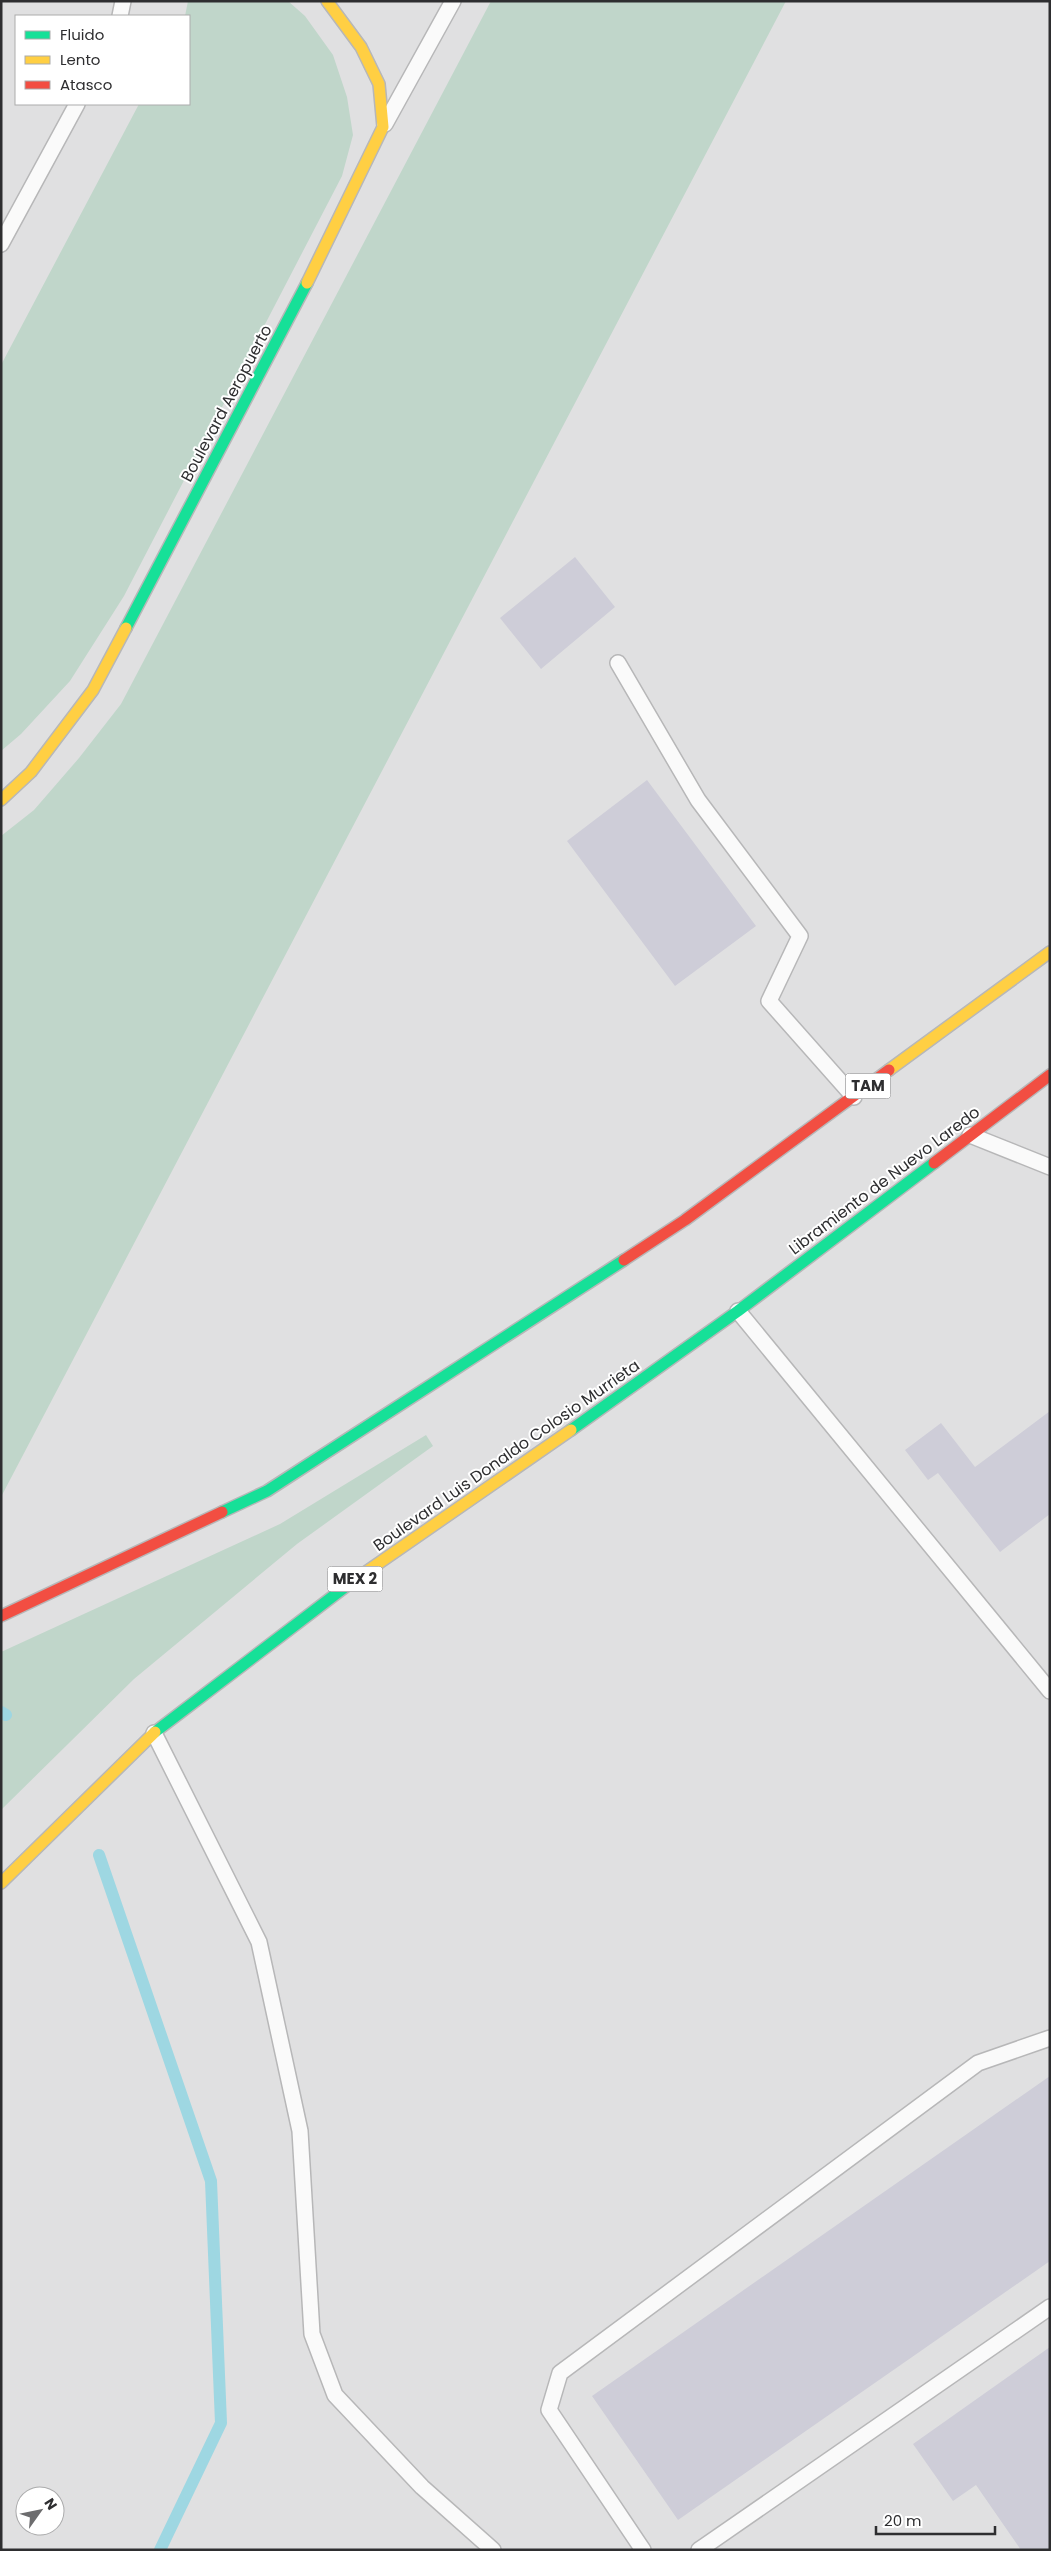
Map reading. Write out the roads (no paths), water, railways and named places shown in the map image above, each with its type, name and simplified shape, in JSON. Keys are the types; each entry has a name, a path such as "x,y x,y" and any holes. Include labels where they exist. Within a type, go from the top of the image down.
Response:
{"main road":[{"path":"327,1 362,47 379,84 383,127"},
{"name":"Boulevard Aeropuerto","path":"1,800 31,772 94,690 299,298 383,127"},
{"name":"TAM","path":"1,1616 267,1490 686,1220 1050,952"},
{"name":"Libramiento de Nuevo Laredo","path":"738,1311 1050,1075"},
{"name":"Boulevard Luis Donaldo Colosio Murrieta","path":"1,1883 154,1734 331,1596 533,1457 738,1311"}],"lane":[{"path":"120,15 123,1"},
{"path":"383,127 452,1"},
{"path":"1,244 76,105"},
{"path":"618,663 698,800 800,936 769,1001 854,1097"},
{"path":"970,1135 1050,1167"},
{"path":"738,1311 1050,1692"},
{"path":"154,1734 259,1942 300,2131 312,2334 335,2394 422,2487 494,2550"},
{"path":"643,2550 548,2410 560,2373 978,2063 1050,2038"},
{"path":"699,2550 1050,2307"}],"waterway":[{"path":"1,1712 6,1715"},
{"path":"99,1855 211,2181 221,2423 160,2550"}]}
